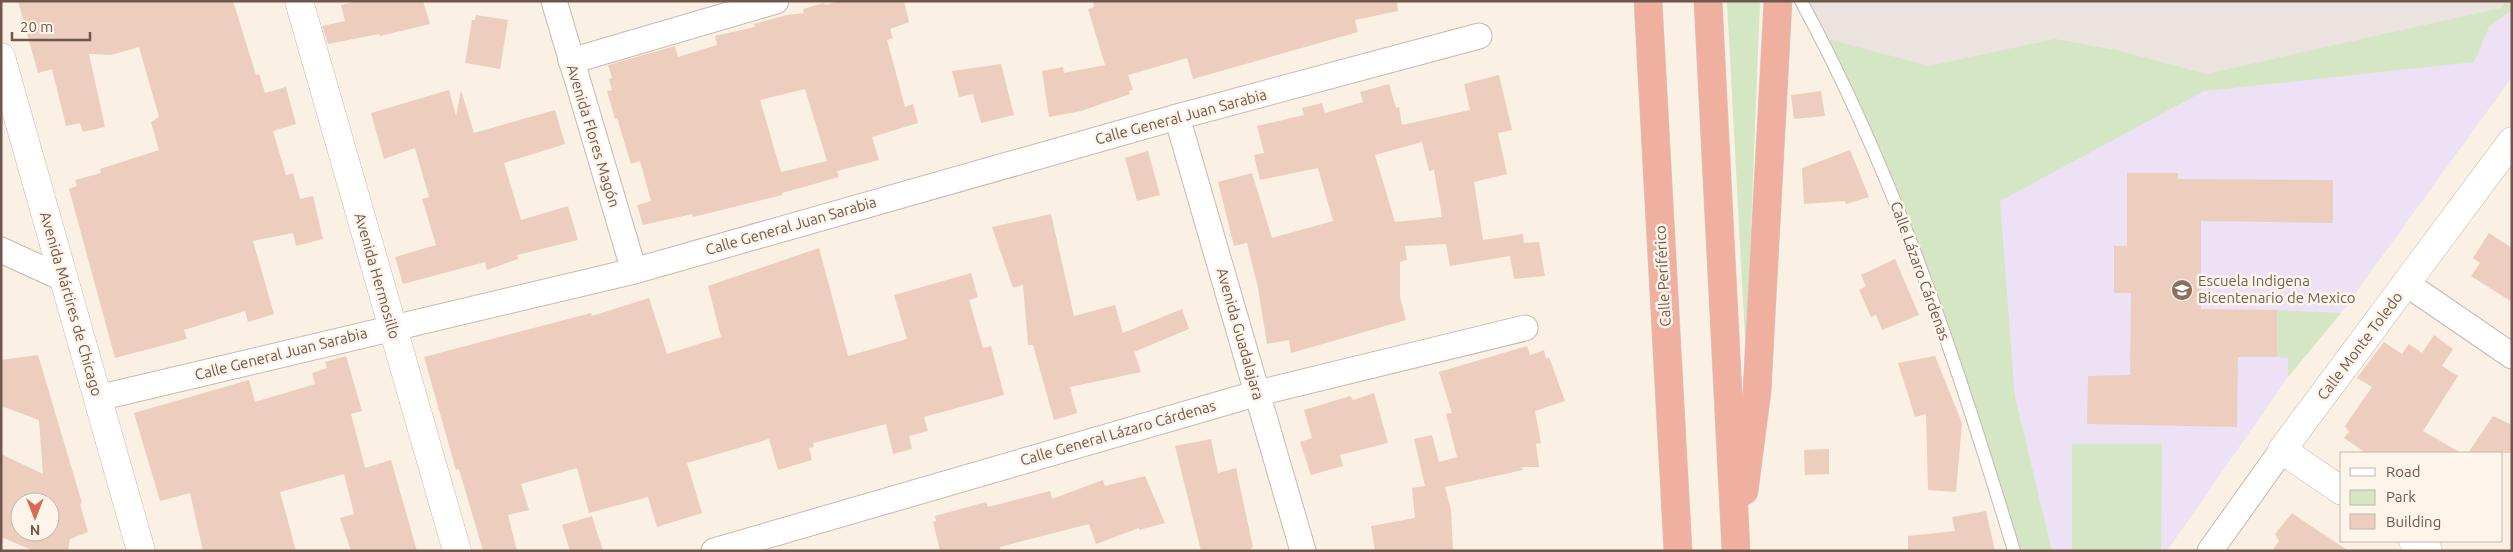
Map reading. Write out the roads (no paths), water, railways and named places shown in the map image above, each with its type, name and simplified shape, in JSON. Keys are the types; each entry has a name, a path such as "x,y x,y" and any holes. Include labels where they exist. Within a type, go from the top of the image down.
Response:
{"highway":[{"name":"Calle Periférico","path":"1648,1 1678,551"},
{"path":"1708,1 1736,544"},
{"path":"1736,544 1750,457 1757,391 1778,1"}],"street":[{"name":"Avenida Hermosillo","path":"299,1 391,328 457,551"},
{"name":"Avenida Flores Magón","path":"554,1 634,271"},
{"path":"571,61 776,1"},
{"name":"Calle General Juan Sarabia","path":"98,398 634,271 1177,117 1479,36"},
{"name":"Avenida Mártires de Chicago","path":"1,57 62,278 141,551"},
{"name":"Avenida Guadalajara","path":"1177,117 1303,551"},
{"name":"Calle Monte Toledo","path":"2210,551 2282,450 2512,141"},
{"path":"1,250 62,278"},
{"path":"2406,284 2512,356"},
{"name":"Calle General Lázaro Cárdenas","path":"714,551 1258,393 1525,328"},
{"path":"2282,450 2340,490"},
{"path":"2414,542 2428,551"}],"lane":[{"name":"Calle Lázaro Cárdenas","path":"1800,1 1855,106 1908,234 1976,425 2014,551"}],"place":[{"name":"Escuela Indigena Bicentenario de Mexico","path":"2182,290"}]}
